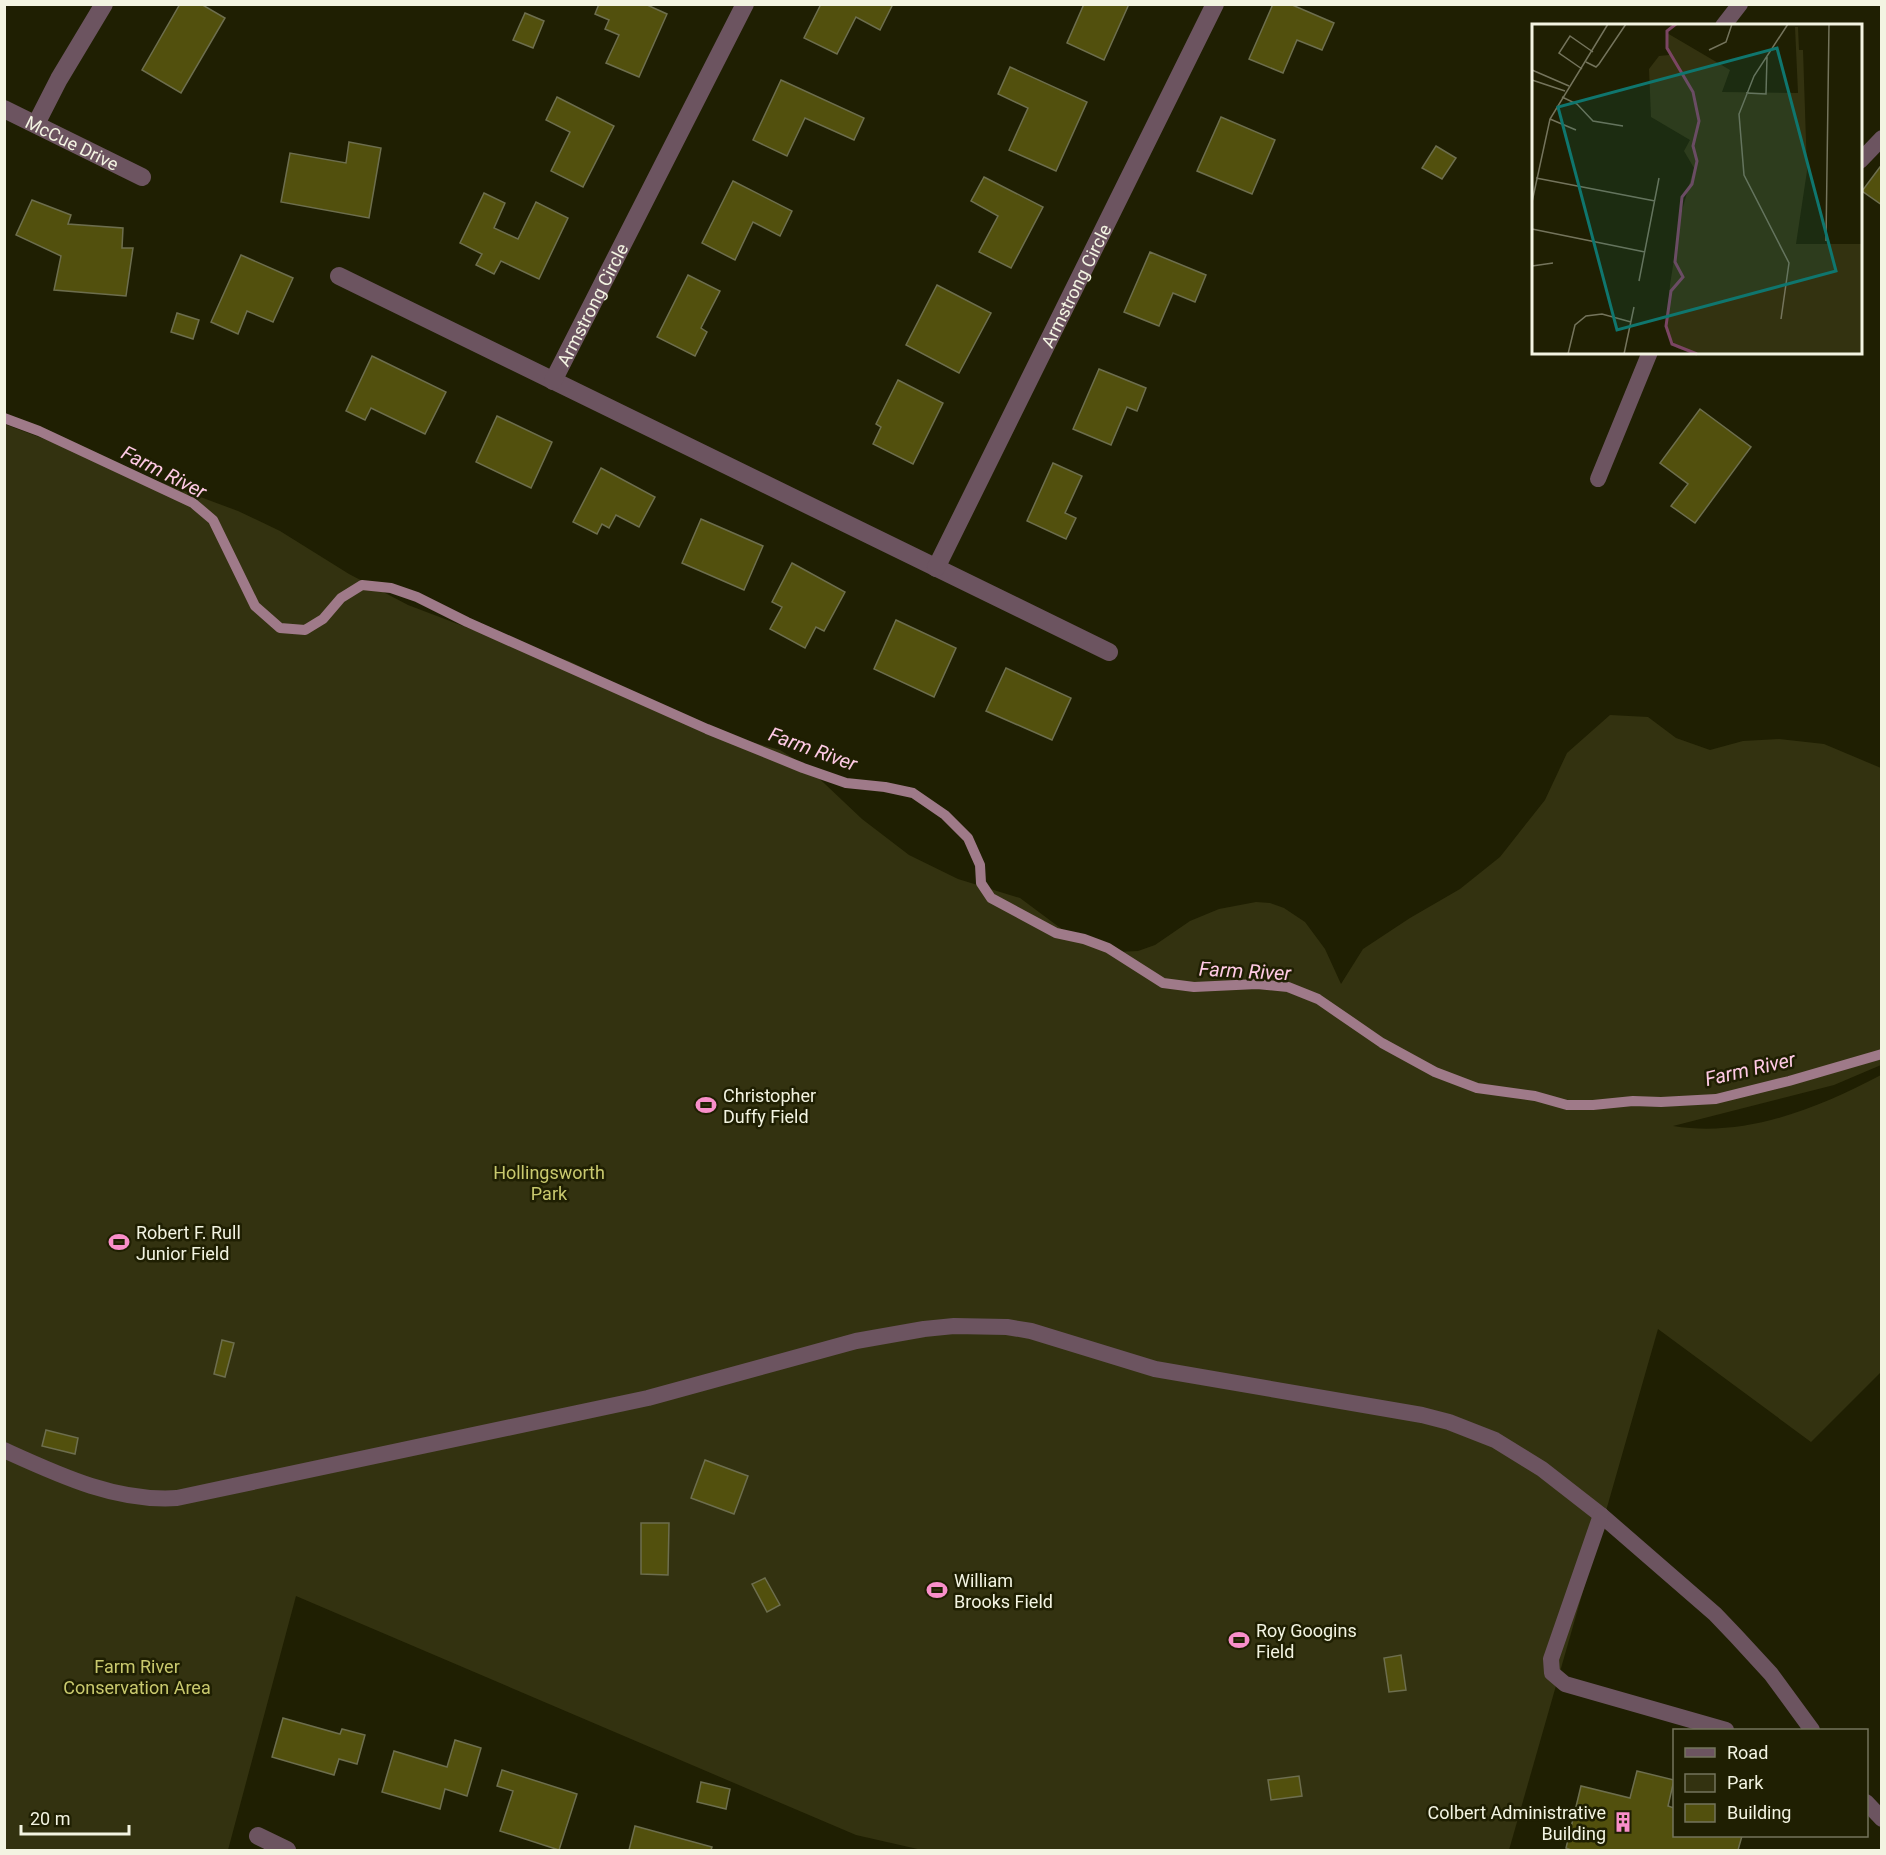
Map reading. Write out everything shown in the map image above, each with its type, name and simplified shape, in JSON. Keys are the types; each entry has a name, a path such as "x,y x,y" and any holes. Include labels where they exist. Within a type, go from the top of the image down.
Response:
{"street":[{"path":"36,124 65,68 104,4"},
{"name":"Armstrong Circle","path":"553,381 745,4"},
{"name":"Armstrong Circle","path":"936,568 1215,4"},
{"name":"McCue Drive","path":"4,109 142,177"},
{"name":"Armstrong Circle","path":"339,276 1109,652"},
{"path":"258,1836 287,1851"}],"lane":[{"path":"1725,24 1740,4"},
{"path":"1862,158 1881,138"},
{"path":"1598,479 1649,354"},
{"path":"4,1450 67,1478 120,1494 160,1499 177,1498 648,1398 856,1341 924,1329 978,1326 1031,1331 1172,1372 1391,1409 1449,1422 1495,1440 1521,1455 1601,1515 1715,1614 1771,1674 1811,1729"},
{"path":"1601,1515 1551,1659 1552,1673 1565,1684 1719,1729"},
{"path":"1868,1804 1881,1819"}],"green space":[{"name":"Hollingsworth Park","path":"4,424 238,511 280,531 349,574 408,605 471,629 569,661 693,726 780,750 807,767 862,819 909,855 958,879 1020,898 1063,930 1094,946 1117,952 1138,951 1155,945 1190,921 1219,909 1256,902 1270,903 1284,908 1305,922 1325,949 1341,984 1363,949 1460,889 1500,857 1545,800 1567,753 1610,715 1648,717 1676,738 1710,750 1743,741 1779,739 1824,744 1881,768 1881,1065 1834,1085 1673,1126 1700,1129 1754,1124 1807,1109 1881,1075 1881,1372 1811,1442 1658,1329 1509,1850 922,1850 856,1835 296,1596 228,1850 5,1850"}],"building":[{"path":"180,4 201,4 225,18 181,93 142,70"},
{"path":"599,4 645,4 667,14 639,77 606,63 619,35 605,29 609,20 595,14"},
{"path":"821,4 893,4 880,30 856,17 837,54 804,38"},
{"path":"1084,4 1129,4 1104,60 1067,43"},
{"path":"1273,4 1290,4 1334,23 1322,50 1297,40 1283,73 1249,59"},
{"path":"525,13 544,21 533,48 513,40"},
{"path":"1010,67 1087,102 1056,171 1009,150 1028,108 998,94"},
{"path":"781,80 864,118 854,140 805,118 787,156 753,140"},
{"path":"557,97 614,126 583,187 551,171 570,132 546,120"},
{"path":"1221,117 1275,140 1252,194 1197,171"},
{"path":"349,142 381,148 369,218 281,202 290,153 346,163"},
{"path":"1436,146 1456,158 1442,179 1422,168"},
{"path":"1880,167 1882,168 1882,205 1862,191"},
{"path":"984,177 1043,207 1011,268 979,252 998,216 971,201"},
{"path":"733,181 792,211 780,236 753,222 735,260 702,243"},
{"path":"484,193 505,203 494,228 518,239 536,202 568,218 539,279 501,261 494,274 476,265 482,254 460,243"},
{"path":"32,200 71,215 68,224 123,228 122,248 133,248 126,296 54,290 61,256 16,235"},
{"path":"1150,252 1206,275 1195,302 1173,293 1159,326 1124,312"},
{"path":"241,255 293,278 273,322 247,311 238,334 211,322"},
{"path":"688,275 720,291 701,328 707,332 695,356 657,337"},
{"path":"937,285 991,313 959,373 906,345"},
{"path":"177,313 199,320 193,339 171,332"},
{"path":"372,356 446,392 425,434 371,408 365,420 346,411"},
{"path":"1099,369 1146,388 1137,411 1127,407 1111,445 1073,429"},
{"path":"898,380 943,403 913,464 873,444 881,427 876,424"},
{"path":"1700,409 1751,447 1695,523 1671,506 1688,484 1660,463"},
{"path":"497,416 552,442 531,488 476,462"},
{"path":"1053,463 1082,476 1065,513 1076,518 1066,539 1027,521"},
{"path":"601,468 655,497 639,527 616,515 609,528 602,524 597,534 573,522"},
{"path":"701,519 763,546 744,590 682,563"},
{"path":"792,563 845,592 824,631 816,627 805,648 770,629 782,607 772,602"},
{"path":"896,620 956,648 934,697 874,669"},
{"path":"1006,668 1071,698 1052,740 986,711"},
{"path":"222,1340 234,1343 225,1377 214,1374"},
{"path":"46,1430 78,1438 75,1454 42,1446"},
{"path":"705,1460 748,1476 734,1514 691,1498"},
{"path":"641,1523 669,1523 668,1575 641,1574"},
{"path":"765,1578 780,1605 767,1612 752,1584"},
{"path":"1401,1655 1406,1690 1389,1692 1384,1658"},
{"path":"283,1718 340,1734 342,1729 365,1735 357,1764 339,1759 334,1775 272,1757"},
{"path":"455,1740 481,1748 467,1796 445,1789 440,1809 382,1792 394,1751 447,1767"},
{"path":"502,1770 577,1794 559,1850 500,1831 513,1791 497,1786"},
{"name":"Colbert Administrative Building","path":"1637,1771 1673,1780 1668,1806 1673,1808 1673,1837 1742,1837 1738,1850 1571,1850 1566,1848 1581,1786 1630,1798"},
{"path":"1299,1776 1302,1796 1271,1800 1268,1780"},
{"path":"701,1782 730,1789 726,1809 697,1802"},
{"path":"635,1826 712,1847 711,1850 629,1850"}],"waterway":[{"name":"Farm River","path":"4,418 39,431 193,503 213,520 255,606 280,628 305,630 323,619 341,598 362,585 391,588 417,597 467,622 707,729 803,768 846,783 885,787 913,793 945,815 968,838 980,865 981,883 991,898 1056,933 1084,939 1108,948 1163,983 1194,987 1257,984 1288,987 1318,999 1382,1043 1435,1072 1477,1088 1535,1096 1567,1105 1716,1099 1882,1054"}],"place":[{"name":"Christopher Duffy Field","path":"706,1105"},
{"name":"Robert F. Rull Junior Field","path":"119,1242"},
{"name":"William Brooks Field","path":"937,1590"},
{"name":"Roy Googins Field","path":"1239,1640"},
{"name":"Colbert Administrative Building","path":"1623,1822"}],"park label":[{"name":"Farm River Conservation Area","path":"137,1676"}]}
